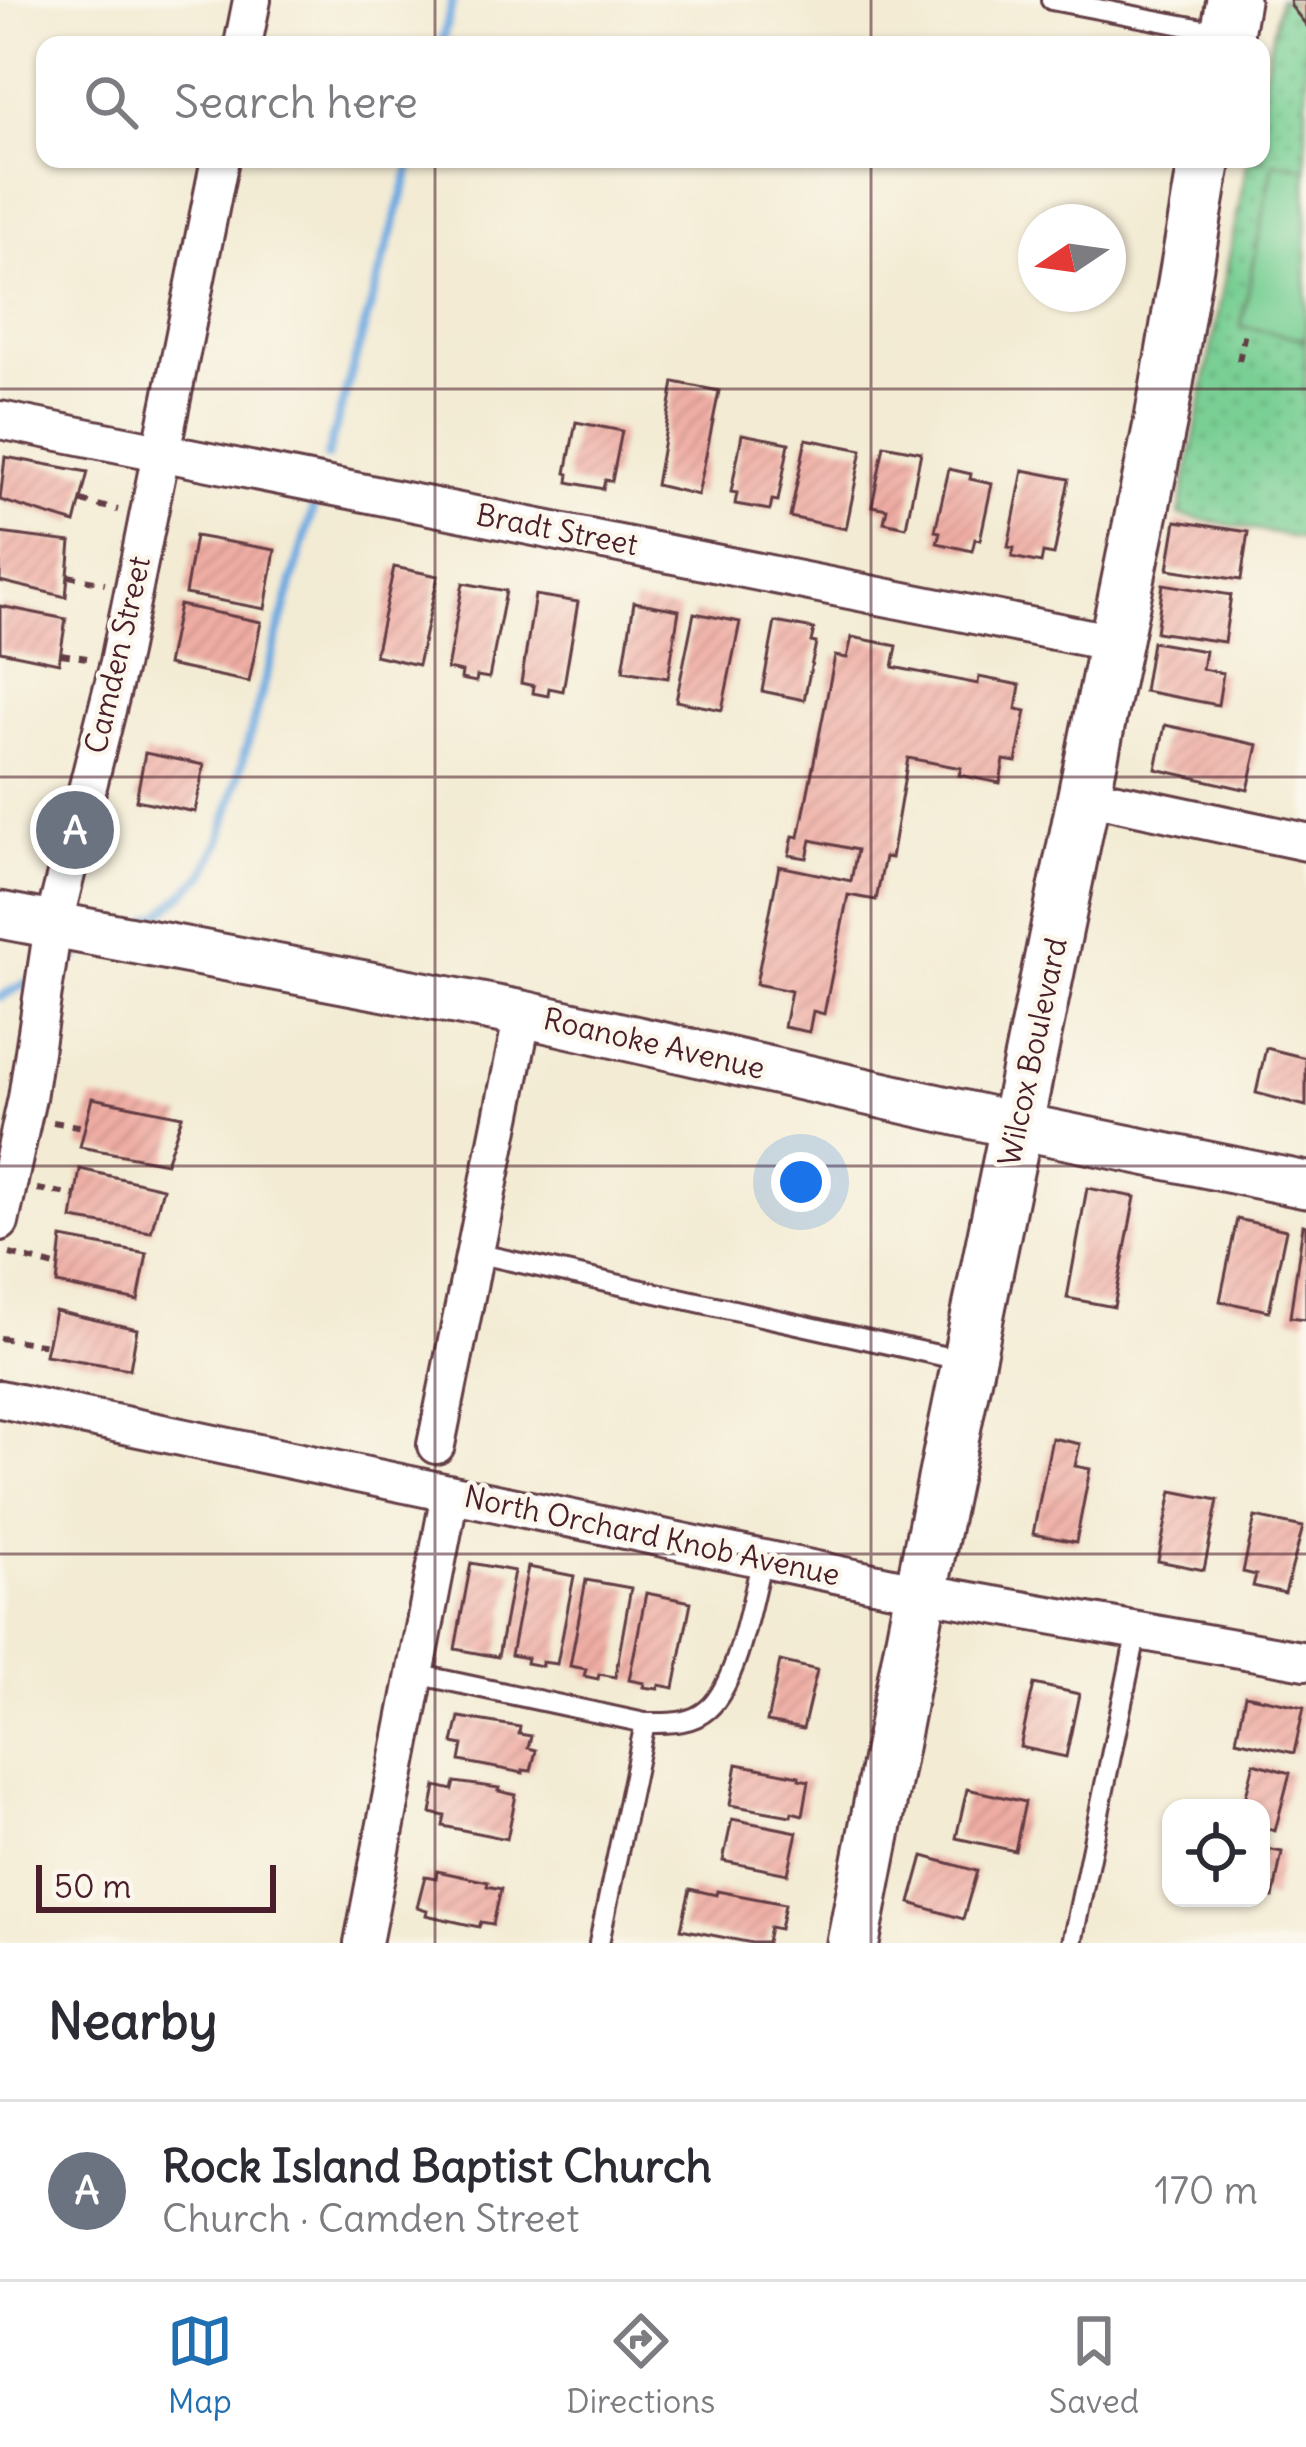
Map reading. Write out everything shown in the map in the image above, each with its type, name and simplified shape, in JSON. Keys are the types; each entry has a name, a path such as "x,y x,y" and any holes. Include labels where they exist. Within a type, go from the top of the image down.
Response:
{"main road":[{"name":"Wilcox Boulevard","path":"853,1943 1161,419 1203,168"}],"street":[{"path":"245,36 252,0"},
{"name":"Camden Street","path":"0,1222 27,1098 53,926 119,662 218,168"},
{"name":"Bradt Street","path":"0,420 1114,643"},
{"path":"1085,796 1306,842"},
{"name":"Roanoke Avenue","path":"0,915 524,1014 1018,1126 1306,1185"},
{"path":"436,1445 524,1014"},
{"name":"North Orchard Knob Avenue","path":"0,1399 921,1592 1306,1661"},
{"path":"363,1943 450,1494"}],"lane":[{"path":"1052,0 1117,5 1228,26"},
{"path":"475,1253 969,1362"},
{"path":"416,1674 645,1723 680,1724 708,1710 730,1677 762,1559"},
{"path":"1072,1943 1138,1630"},
{"path":"599,1943 645,1723"}],"path":[{"path":"1239,362 1246,327"},
{"path":"0,1252 58,1267"},
{"path":"0,1338 48,1345"}],"green space":[{"path":"1279,0 1306,0 1306,540 1179,515 1246,168 1270,168 1270,46"},
{"path":"1274,162 1306,168 1306,339 1241,326"}],"building":[{"path":"1290,0 1306,0 1306,25 1291,6"},
{"path":"674,382 719,391 698,495 656,485"},
{"path":"576,422 622,431 612,481 605,480 603,489 568,482"},
{"path":"742,434 789,443 778,501 772,500 770,510 735,504 737,493 731,492"},
{"path":"806,439 862,450 846,529 790,517"},
{"path":"884,445 921,452 906,527 884,522 887,509 872,506"},
{"path":"5,457 88,472 75,523 0,500"},
{"path":"949,469 992,484 980,540 975,539 972,551 937,543 940,532 935,531"},
{"path":"1023,470 1069,479 1054,555 1043,553 1041,563 1012,557 1014,548 1008,547"},
{"path":"1176,521 1248,532 1241,580 1168,569"},
{"path":"0,533 71,542 66,597 0,581"},
{"path":"195,536 275,550 265,609 185,594"},
{"path":"394,567 438,576 418,665 375,655"},
{"path":"463,583 506,591 489,678 477,676 476,682 447,669"},
{"path":"1163,584 1231,595 1224,642 1156,632"},
{"path":"535,595 578,602 563,691 549,688 548,696 533,693 534,686 521,683"},
{"path":"634,602 679,610 668,678 623,671"},
{"path":"179,605 261,622 249,682 167,665"},
{"path":"0,606 66,619 59,663 0,651"},
{"path":"694,613 740,622 722,710 676,701"},
{"path":"775,622 814,629 811,642 816,643 804,700 762,691"},
{"path":"852,637 897,646 893,667 978,684 979,677 1020,685 1016,709 1026,711 1016,762 1004,760 1000,783 959,775 961,768 908,758 891,858 885,857 876,900 848,895 824,1014 813,1011 809,1032 784,1027 791,991 756,984 779,866 851,881 857,850 811,840 807,858 789,855 793,836 799,837 835,656 847,658"},
{"path":"1152,642 1205,651 1202,669 1223,673 1218,705 1144,691"},
{"path":"1165,725 1258,745 1248,790 1156,769"},
{"path":"145,753 204,765 195,812 136,800"},
{"path":"1266,1048 1306,1058 1306,1106 1256,1093"},
{"path":"92,1098 182,1116 166,1163 80,1147"},
{"path":"80,1169 163,1188 151,1232 72,1219"},
{"path":"1087,1188 1135,1197 1114,1307 1067,1298"},
{"path":"1237,1219 1286,1230 1269,1311 1220,1301"},
{"path":"1306,1226 1306,1319 1290,1317"},
{"path":"62,1238 147,1254 138,1301 57,1284"},
{"path":"55,1311 137,1329 130,1369 45,1355"},
{"path":"1052,1438 1080,1444 1075,1466 1090,1469 1076,1542 1033,1534"},
{"path":"1172,1491 1218,1500 1204,1570 1158,1561"},
{"path":"1255,1517 1303,1527 1285,1593 1253,1586 1256,1575 1243,1572"},
{"path":"471,1563 514,1571 498,1657 455,1649"},
{"path":"528,1567 574,1576 557,1664 526,1663 527,1658 511,1655"},
{"path":"586,1580 631,1588 615,1677 584,1676 586,1669 570,1666"},
{"path":"646,1593 691,1602 674,1688 643,1687 644,1683 629,1680"},
{"path":"780,1661 817,1670 803,1729 767,1722"},
{"path":"1034,1684 1079,1694 1066,1757 1020,1747"},
{"path":"1245,1695 1304,1707 1294,1753 1236,1740"},
{"path":"459,1717 520,1727 519,1734 531,1736 528,1748 536,1750 531,1771 460,1761 463,1745 453,1743"},
{"path":"1254,1763 1290,1773 1275,1831 1270,1830 1270,1799 1245,1799"},
{"path":"737,1764 809,1781 803,1815 730,1805"},
{"path":"455,1782 516,1795 507,1839 443,1826 445,1816 431,1813 436,1786 453,1790"},
{"path":"967,1789 1025,1802 1015,1851 956,1838"},
{"path":"732,1819 797,1832 788,1874 723,1861"},
{"path":"1270,1850 1282,1852 1270,1898"},
{"path":"923,1856 977,1871 963,1919 910,1903"},
{"path":"437,1871 501,1889 493,1924 481,1922 479,1927 426,1915 427,1910 417,1907 425,1876 436,1878"},
{"path":"690,1889 785,1904 780,1929 770,1927 767,1943 752,1943 681,1929"}],"waterway":[{"path":"443,36 453,0"},
{"path":"327,457 410,168"},
{"path":"150,919 204,875 221,839 313,508"},
{"path":"56,968 78,956"},
{"path":"0,997 36,978"}],"place":[{"name":"Rock Island Baptist Church","path":"75,830"}]}
